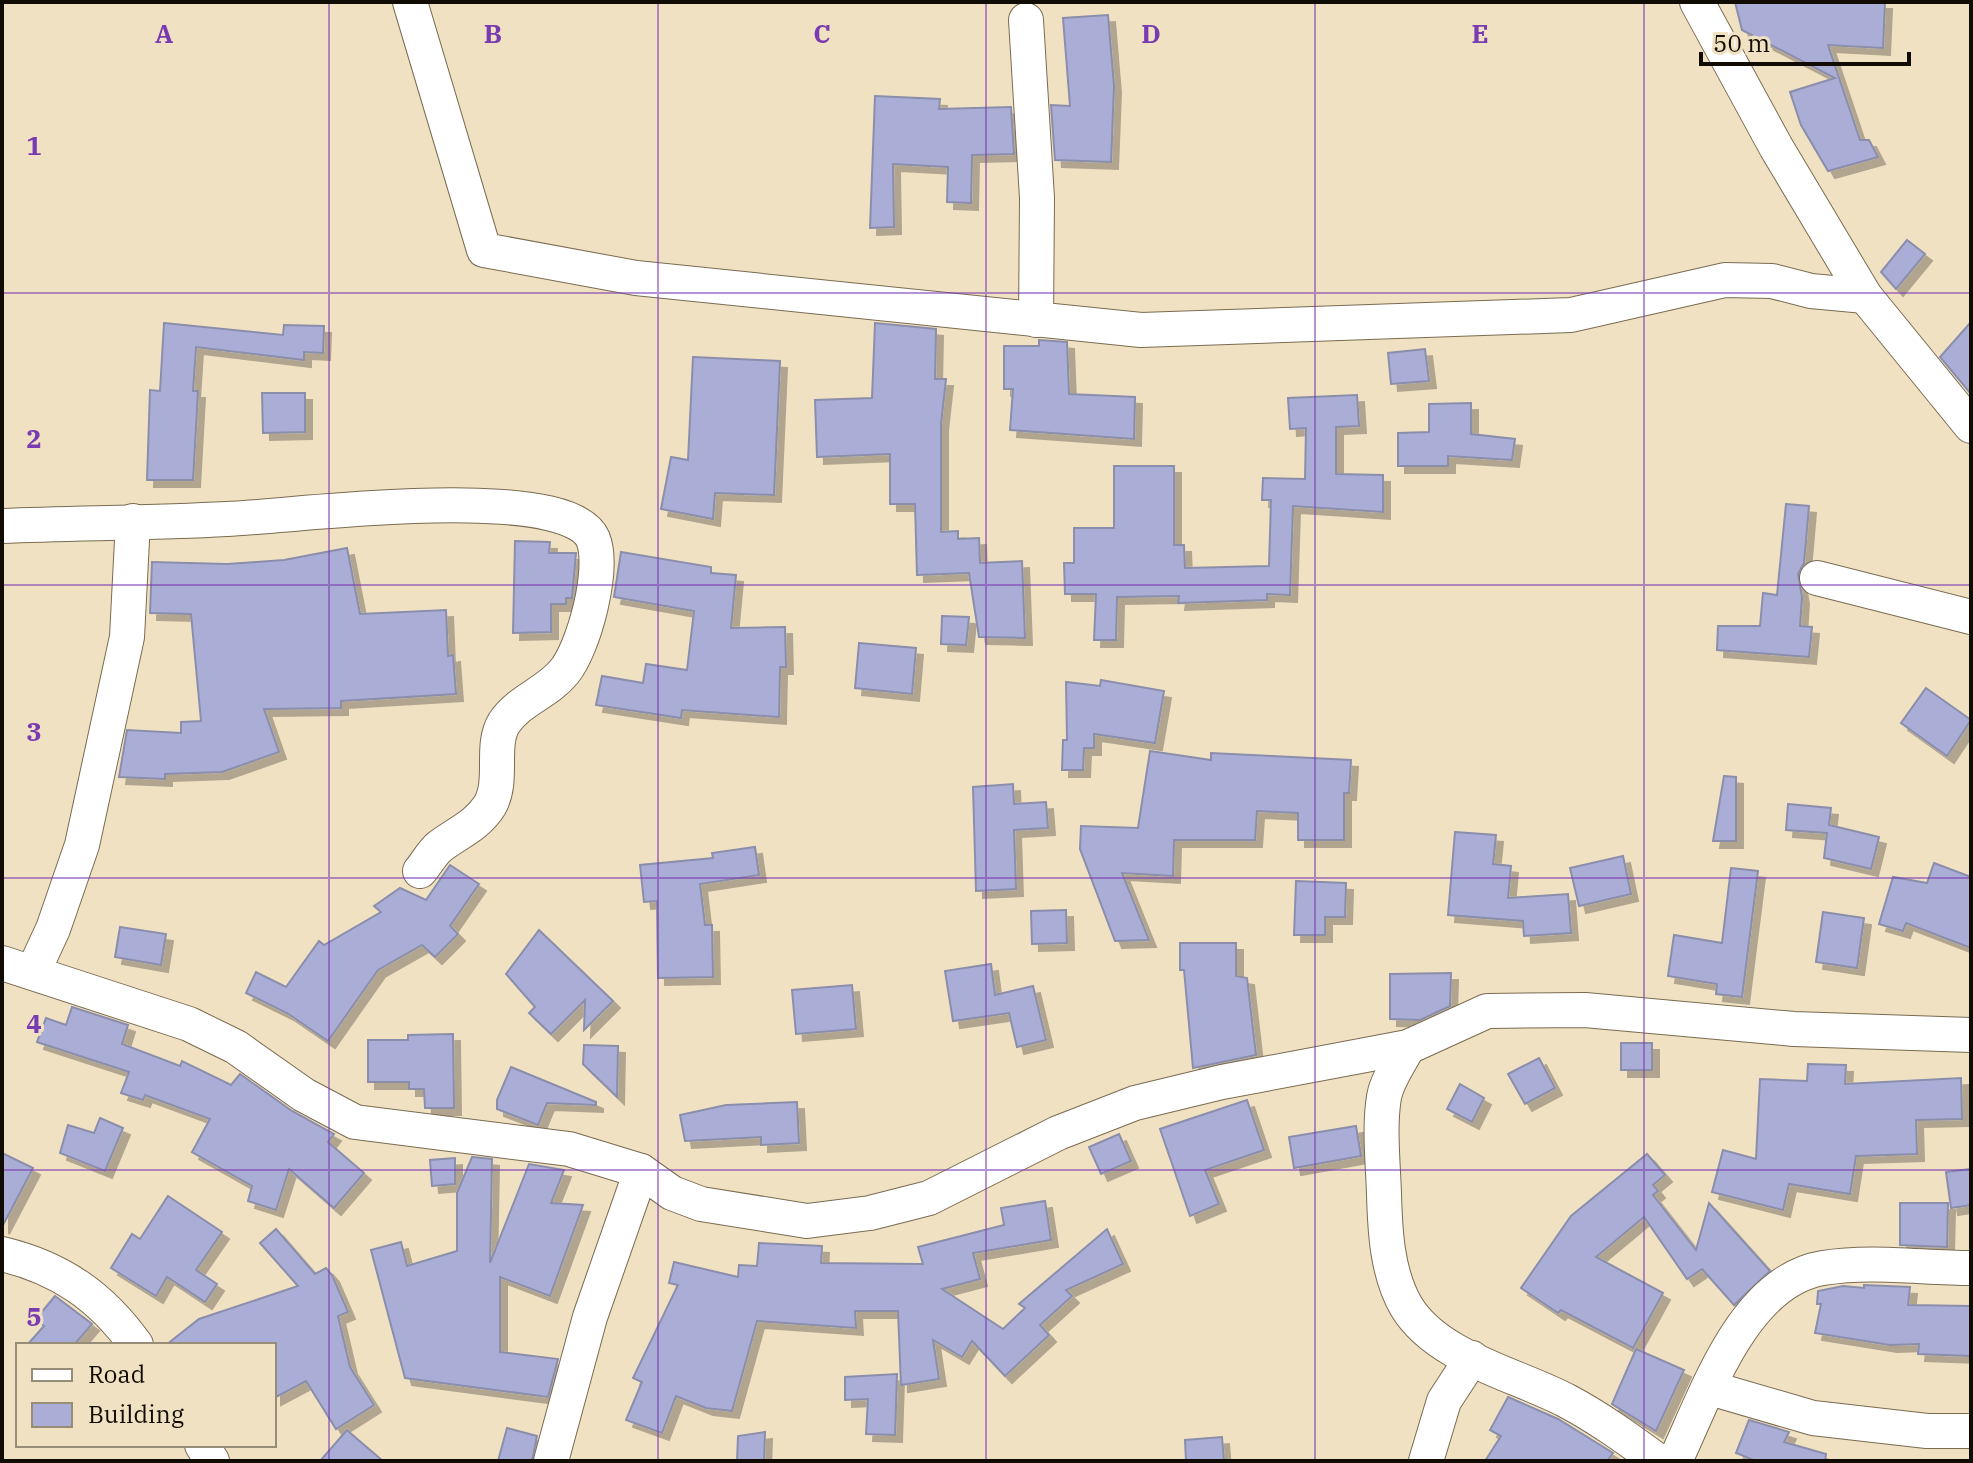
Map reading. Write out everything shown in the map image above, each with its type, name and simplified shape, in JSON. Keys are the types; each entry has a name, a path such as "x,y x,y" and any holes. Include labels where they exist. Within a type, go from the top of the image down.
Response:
{"street":[{"path":"410,2 484,250 636,278 1141,330 1571,315 1725,280 1772,281 1811,291 1865,296"},
{"path":"1697,2 1776,147 1865,296 1971,426"},
{"path":"1026,20 1037,198 1036,320"},
{"path":"2,526 242,519 442,504 513,507 578,523 592,537 597,583 566,671 512,713 502,727 498,785 489,806 458,838 439,848 420,871"},
{"path":"133,521 127,637 82,845 53,929 17,967 189,1024 236,1047 304,1095 355,1122 523,1140 569,1149 641,1171 672,1193 701,1204 807,1221 870,1213 929,1198 1058,1133 1135,1103 1222,1082 1408,1047 1487,1011 1585,1010 1794,1029 1971,1035"},
{"path":"1817,578 1971,617"},
{"path":"1408,1047 1384,1094 1385,1211 1392,1269 1406,1306 1428,1333 1472,1358 1566,1400 1607,1423 1658,1461"},
{"path":"551,1461 590,1317 641,1171"},
{"path":"2,1254 53,1270 79,1284 102,1304 134,1343"},
{"path":"1675,1461 1750,1315 1786,1279 1821,1268 1868,1265 1971,1268"},
{"path":"1426,1461 1444,1401 1472,1358"},
{"path":"1710,1388 1813,1418 1927,1431 1971,1431"}],"building":[{"path":"1735,2 1885,2 1883,48 1828,45 1860,140 1869,140 1878,157 1828,171 1801,125 1790,92 1835,78 1742,30"},
{"path":"1108,15 1114,86 1111,162 1055,160 1051,105 1070,106 1063,18"},
{"path":"875,96 940,99 939,109 1011,107 1014,154 972,155 971,203 947,202 948,167 893,164 894,227 870,228"},
{"path":"1907,240 1925,254 1896,289 1881,272"},
{"path":"1971,322 1971,394 1940,357"},
{"path":"164,323 283,335 284,325 324,326 323,353 304,352 304,360 196,347 193,391 198,391 193,480 147,480 150,390 160,391"},
{"path":"875,323 936,329 935,379 946,379 941,424 941,532 958,531 958,539 979,538 980,563 1022,561 1025,638 979,637 969,573 917,575 915,504 890,504 890,454 817,457 815,400 872,398"},
{"path":"1039,340 1067,342 1069,394 1135,397 1134,439 1010,430 1013,389 1004,389 1004,346 1039,346"},
{"path":"1425,349 1429,381 1391,384 1388,353"},
{"path":"693,357 780,361 774,495 715,493 713,519 661,509 671,457 688,460"},
{"path":"262,393 305,393 305,432 263,433"},
{"path":"1357,395 1359,426 1336,427 1336,474 1383,475 1383,512 1293,506 1290,595 1267,594 1267,600 1178,603 1179,596 1117,597 1116,640 1094,640 1096,594 1065,594 1064,563 1074,563 1074,528 1114,528 1114,466 1174,466 1174,545 1184,545 1185,568 1269,566 1271,500 1262,500 1263,478 1305,479 1306,428 1290,429 1288,398"},
{"path":"1471,403 1471,434 1515,439 1512,460 1448,456 1448,466 1398,466 1398,433 1429,432 1429,404"},
{"path":"1786,504 1809,506 1804,563 1798,574 1802,597 1800,626 1812,627 1809,657 1717,650 1718,626 1760,626 1763,593 1777,595"},
{"path":"515,541 550,542 549,553 576,553 572,598 566,598 566,604 551,604 551,632 513,633"},
{"path":"347,548 360,614 446,610 448,656 453,655 456,694 341,701 341,708 264,709 279,752 222,772 165,774 165,779 119,777 127,730 181,733 181,722 201,721 191,614 150,613 152,562 227,564 284,560"},
{"path":"621,552 711,567 711,573 736,575 731,628 785,627 786,667 780,667 779,717 682,710 681,718 596,705 602,676 643,683 646,664 687,670 694,611 614,597"},
{"path":"942,616 969,617 966,645 941,644"},
{"path":"859,643 916,648 912,694 855,688"},
{"path":"1101,680 1164,691 1155,743 1094,734 1094,748 1084,748 1083,770 1062,770 1063,740 1067,740 1066,682 1100,686"},
{"path":"1926,688 1971,720 1947,756 1901,723"},
{"path":"1150,751 1211,760 1211,753 1351,760 1349,793 1344,793 1344,840 1298,840 1298,813 1257,811 1255,840 1174,840 1173,876 1122,873 1149,940 1115,941 1080,849 1081,826 1138,828"},
{"path":"1724,776 1736,777 1736,841 1713,841"},
{"path":"1013,784 1014,804 1046,802 1048,828 1014,830 1016,889 976,891 973,787"},
{"path":"1788,804 1831,808 1829,825 1879,837 1871,869 1824,858 1827,833 1786,830"},
{"path":"1455,832 1496,835 1493,864 1511,866 1508,898 1568,894 1571,933 1524,936 1523,921 1448,915"},
{"path":"755,847 759,875 700,884 705,925 712,925 713,977 658,978 657,901 644,902 640,865 713,858 712,853"},
{"path":"1623,856 1631,894 1579,906 1570,868"},
{"path":"1934,863 1971,877 1971,948 1906,923 1903,931 1879,924 1893,877 1927,883"},
{"path":"450,865 479,884 450,926 458,934 435,957 422,945 378,970 328,1041 287,1013 246,993 256,972 286,987 319,941 324,945 381,912 374,906 400,888 426,900"},
{"path":"1731,868 1758,871 1742,997 1716,994 1717,984 1668,976 1674,935 1722,943"},
{"path":"1296,881 1346,883 1345,917 1325,917 1325,935 1294,935"},
{"path":"1066,910 1067,943 1032,944 1031,911"},
{"path":"1823,912 1864,918 1857,968 1816,962"},
{"path":"120,927 166,934 161,965 115,957"},
{"path":"539,930 613,1001 584,1030 585,1000 551,1034 529,1013 535,1007 506,974"},
{"path":"1180,943 1236,943 1236,976 1247,978 1256,1055 1193,1068 1184,970 1180,970"},
{"path":"991,964 995,995 1033,986 1046,1040 1017,1047 1009,1013 953,1021 945,971"},
{"path":"1451,973 1450,1006 1420,1020 1390,1019 1390,974"},
{"path":"852,985 856,1029 796,1034 792,990"},
{"path":"72,1007 128,1025 122,1044 180,1066 182,1061 231,1085 240,1074 292,1111 334,1134 328,1142 364,1173 334,1208 289,1169 276,1210 248,1201 252,1186 192,1152 210,1119 145,1095 143,1100 121,1093 129,1072 37,1042 46,1018 66,1025"},
{"path":"453,1034 454,1108 425,1108 424,1089 409,1089 409,1082 368,1082 368,1040 408,1040 408,1035"},
{"path":"1621,1043 1652,1043 1652,1070 1621,1070"},
{"path":"584,1045 618,1046 617,1097 583,1064"},
{"path":"1539,1058 1555,1088 1525,1104 1508,1074"},
{"path":"1808,1064 1846,1065 1845,1084 1961,1078 1962,1119 1916,1120 1917,1154 1856,1156 1850,1194 1789,1184 1783,1210 1712,1192 1723,1150 1756,1159 1760,1079 1807,1081"},
{"path":"511,1067 596,1102 596,1105 547,1103 538,1125 497,1109 497,1100"},
{"path":"1460,1084 1484,1098 1472,1122 1447,1109"},
{"path":"1247,1100 1264,1150 1205,1170 1219,1204 1190,1216 1160,1129"},
{"path":"797,1102 799,1143 761,1145 761,1137 685,1141 680,1115 726,1105"},
{"path":"100,1118 123,1128 105,1171 60,1153 68,1125 94,1133"},
{"path":"1356,1126 1361,1156 1294,1168 1289,1137"},
{"path":"1119,1134 1131,1161 1101,1174 1089,1147"},
{"path":"2,1153 33,1168 2,1227"},
{"path":"1647,1154 1665,1175 1653,1185 1658,1191 1653,1195 1696,1250 1709,1203 1770,1271 1734,1305 1702,1269 1687,1279 1644,1217 1596,1257 1663,1293 1633,1348 1561,1310 1558,1313 1521,1288 1571,1216"},
{"path":"472,1157 492,1159 490,1263 529,1164 564,1170 551,1203 583,1205 550,1296 500,1277 500,1352 558,1359 548,1397 405,1378 371,1250 401,1242 407,1266 457,1251 457,1193"},
{"path":"455,1158 455,1184 432,1186 430,1160"},
{"path":"1971,1169 1971,1205 1951,1208 1946,1172"},
{"path":"168,1196 222,1232 196,1270 217,1284 205,1302 167,1277 156,1296 111,1268 132,1234 140,1239"},
{"path":"1045,1201 1051,1240 973,1253 980,1279 942,1289 1003,1329 1025,1308 1019,1304 1107,1229 1123,1264 1066,1290 1072,1296 1040,1325 1049,1335 1005,1376 972,1341 962,1357 933,1340 939,1379 901,1385 898,1311 855,1311 856,1328 757,1321 732,1411 706,1408 676,1396 662,1433 626,1420 642,1382 633,1378 678,1285 669,1283 674,1262 738,1277 739,1265 757,1266 759,1243 822,1246 821,1263 923,1264 918,1247 1004,1225 1001,1208"},
{"path":"1900,1203 1948,1203 1947,1247 1900,1245"},
{"path":"276,1229 315,1274 326,1268 348,1312 338,1316 350,1367 374,1405 336,1429 306,1381 276,1397 276,1343 169,1343 199,1319 298,1286 260,1243"},
{"path":"1864,1285 1910,1287 1908,1305 1971,1306 1971,1356 1918,1354 1919,1344 1890,1345 1815,1333 1821,1304 1817,1304 1818,1291 1843,1286 1864,1288"},
{"path":"55,1296 92,1324 76,1343 29,1343 44,1326 36,1319"},
{"path":"1636,1349 1684,1370 1656,1431 1612,1404"},
{"path":"897,1374 895,1435 866,1434 868,1399 845,1400 845,1377"},
{"path":"1508,1397 1558,1419 1613,1453 1607,1461 1485,1461 1501,1436 1490,1430"},
{"path":"1749,1420 1789,1432 1784,1442 1826,1454 1825,1461 1756,1461 1736,1453"},
{"path":"507,1428 537,1436 532,1461 498,1461"},
{"path":"347,1430 356,1438 383,1461 320,1461"},
{"path":"765,1432 764,1461 737,1461 738,1436"},
{"path":"1222,1437 1224,1461 1186,1461 1185,1440"}]}
